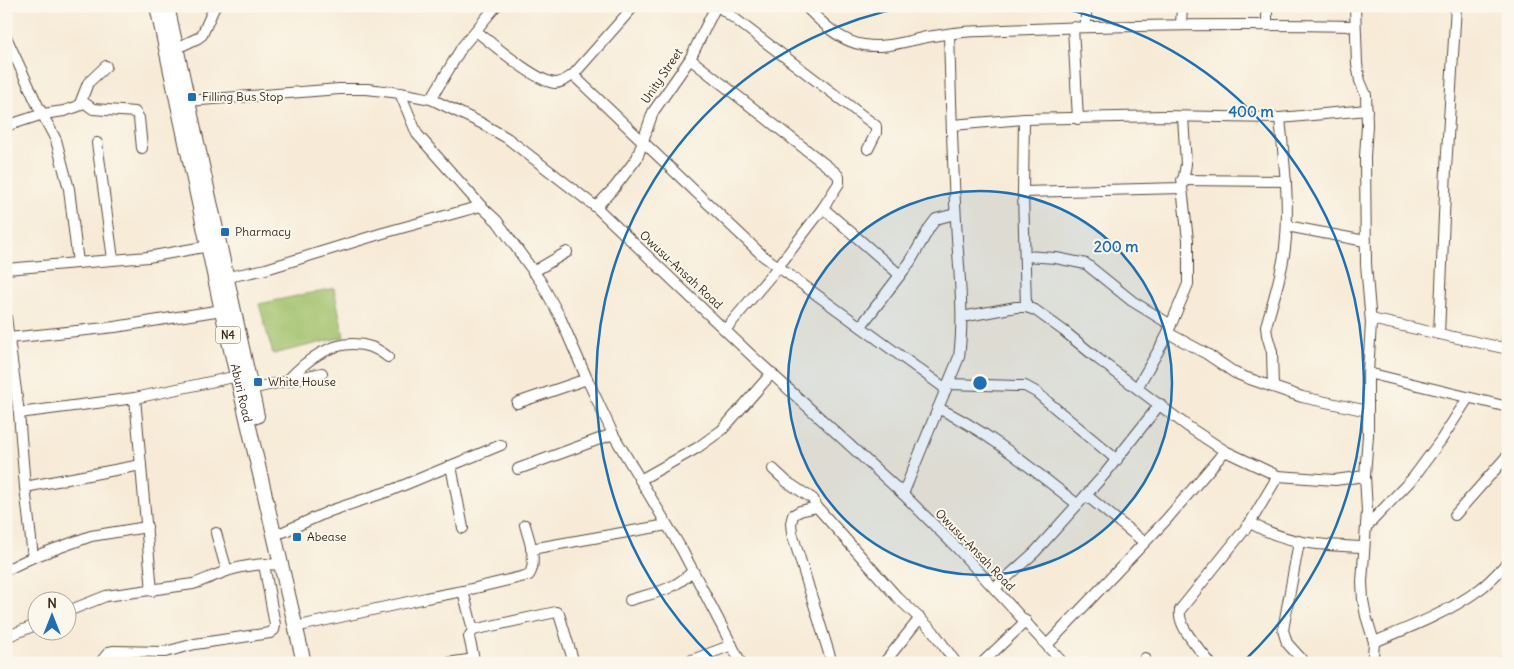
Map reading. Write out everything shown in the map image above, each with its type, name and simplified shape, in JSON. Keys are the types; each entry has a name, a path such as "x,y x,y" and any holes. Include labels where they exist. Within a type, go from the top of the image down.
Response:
{"highway":[{"name":"Aburi Road","path":"157,6 209,246 251,389 313,663"},
{"name":"Aburi Road","path":"167,6 228,277 228,309 238,376 304,663"}],"street":[{"path":"176,48 202,35 215,6"},
{"path":"431,99 450,66 496,6"},
{"path":"476,31 532,72 550,81 562,82 573,75 634,6"},
{"path":"717,6 876,126 876,133 868,149"},
{"name":"Unity Street","path":"596,207 615,187 637,158 653,112 690,59 717,6"},
{"path":"805,6 830,29 847,40 861,45 877,47 949,34 981,31 1181,25 1354,26"},
{"path":"1086,6 1086,27"},
{"path":"1181,25 1182,6"},
{"path":"1267,6 1267,25"},
{"path":"1354,6 1357,64 1360,81 1366,95 1367,110 1365,241 1371,319 1365,476 1367,526 1364,547 1363,600 1374,642 1373,656 1370,663"},
{"path":"1439,334 1456,6"},
{"path":"1073,27 1078,119"},
{"path":"903,494 960,357 962,318 949,34"},
{"path":"6,37 56,140 69,189 78,263"},
{"path":"690,59 838,175 839,183 823,208 726,330"},
{"path":"6,126 43,114 64,112 79,106 88,83 106,66"},
{"path":"573,75 762,255 861,326 947,386 1018,386 1030,389 1117,460"},
{"name":"Owusu-Ansah Road","path":"188,101 339,89 367,89 431,99 507,138 596,207 903,494 995,588 1063,663"},
{"path":"400,93 417,134 481,206 497,221 533,272 560,317 586,379 614,434 693,571 741,663"},
{"path":"82,101 93,109 135,112 139,118 142,148"},
{"path":"952,125 1024,118 1078,119 1164,116 1280,118 1367,110"},
{"path":"1137,388 1169,329 1189,278 1188,240 1182,184 1186,164 1183,117"},
{"path":"1024,118 1022,192 1026,307"},
{"path":"1273,388 1272,352 1266,326 1285,250 1287,226 1286,181 1280,118"},
{"path":"97,142 113,259"},
{"path":"1022,192 1286,181"},
{"path":"228,277 266,269 383,233 481,206"},
{"path":"823,208 900,275"},
{"path":"861,326 900,275 936,219 956,214"},
{"path":"1287,226 1365,241"},
{"path":"6,269 165,254 209,246"},
{"path":"533,272 567,252"},
{"path":"1025,256 1056,258 1086,264 1169,329 1235,372 1273,388 1321,402 1368,411"},
{"path":"962,318 1016,307 1026,307 1035,310 1064,330 1098,359 1190,428 1225,451 1278,476 1335,480 1365,476"},
{"path":"9,338 115,327 228,309"},
{"path":"6,319 19,413 33,556"},
{"path":"1371,319 1507,349 1508,332"},
{"path":"287,381 307,362 329,348 345,345 366,346 374,348 388,357"},
{"path":"251,389 322,373"},
{"path":"640,480 697,448 722,430 772,373"},
{"path":"1368,373 1508,407"},
{"path":"19,413 135,398 238,376"},
{"path":"517,403 586,379"},
{"path":"135,398 152,591"},
{"path":"1367,526 1413,478 1441,440 1468,398"},
{"path":"995,588 1035,552 1117,460 1160,404"},
{"path":"938,408 962,419 1015,455 1077,504"},
{"path":"518,470 614,434"},
{"path":"283,532 330,511 392,490 501,445"},
{"path":"1047,645 1177,508 1225,451"},
{"path":"1455,514 1508,454"},
{"path":"25,486 141,465"},
{"path":"451,466 463,528"},
{"path":"773,469 787,482 813,499 817,507 897,597 933,631 956,663"},
{"path":"1210,663 1181,625 1180,610 1250,523 1278,476"},
{"path":"1086,495 1144,542"},
{"path":"817,507 800,511 793,515 791,523 792,533 832,663"},
{"path":"1250,523 1283,538 1299,542 1364,547"},
{"path":"304,625 464,591 529,575 533,565 525,525"},
{"path":"531,549 667,525"},
{"path":"6,570 33,556 91,536 147,527"},
{"path":"216,533 226,571"},
{"path":"1299,542 1283,630 1287,643 1305,663"},
{"path":"100,663 106,655 114,651 164,652 195,644 270,633 274,630 275,625 264,564"},
{"path":"1374,642 1461,602 1482,588 1507,564"},
{"path":"78,607 106,596 152,591 205,581 226,571 248,565 282,565"},
{"path":"630,600 666,590 693,571"},
{"path":"448,663 475,661 469,637 473,630 464,591"},
{"path":"473,630 556,612 559,614 574,663"},
{"path":"884,663 920,618"},
{"path":"982,663 1026,621"},
{"path":"6,637 28,628"},
{"path":"684,663 732,645"},
{"path":"1502,663 1508,657"}],"green space":[{"path":"334,288 344,337 273,354 259,304"}],"place":[{"name":"Filling Bus Stop","path":"192,97"},
{"name":"Pharmacy","path":"225,232"},
{"name":"White House","path":"258,382"},
{"name":"Abease","path":"297,537"}]}
